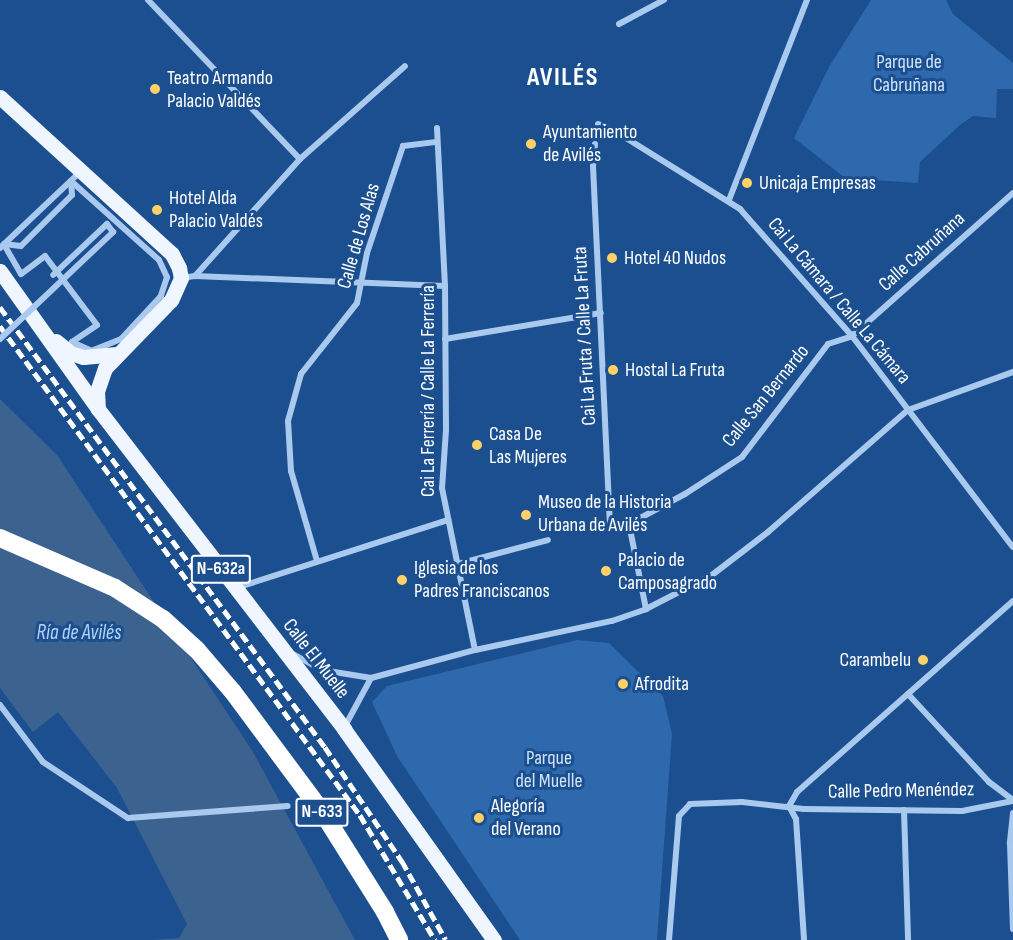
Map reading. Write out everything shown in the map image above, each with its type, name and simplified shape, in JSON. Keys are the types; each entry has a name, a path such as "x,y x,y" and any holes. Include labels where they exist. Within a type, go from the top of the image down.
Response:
{"highway":[{"name":"N-633","path":"0,538 115,588 163,619 197,650 233,692 323,813 385,912 399,940"}],"main road":[{"path":"0,97 77,176 172,254 188,277 171,300 105,368 97,391 98,409"},
{"path":"0,271 42,328 70,353 83,357 117,354"},
{"name":"Calle El Muelle","path":"42,328 98,409 344,729 494,940"}],"street":[{"path":"148,0 300,159"},
{"path":"619,24 664,0"},
{"path":"729,200 807,0"},
{"path":"188,277 300,159 405,66"},
{"name":"Cai La Cámara / Calle La Cámara","path":"598,124 729,200 740,209 852,336 1013,547"},
{"name":"Cai La Ferrería / Calle La Ferrería","path":"437,128 445,286 446,430 442,488 475,651"},
{"name":"Calle de Los Alas","path":"317,561 291,471 288,421 301,374 357,303 367,253 403,146 437,142"},
{"name":"Cai La Fruta / Calle La Fruta","path":"596,144 593,166 602,313 610,526"},
{"path":"2,246 77,176"},
{"path":"2,246 21,274 45,256 97,325 72,342 92,351 121,339 161,296 167,277 159,260 77,176"},
{"path":"2,246 21,246 72,195 77,176"},
{"name":"Calle Cabruñana","path":"852,336 1013,193"},
{"path":"0,339 112,232 106,224 54,277"},
{"path":"188,277 363,281 445,286"},
{"path":"445,339 602,313"},
{"name":"Calle San Bernardo","path":"610,526 629,524 685,494 742,458 828,344 852,336"},
{"path":"279,647 322,670 371,678 475,651 612,621 646,609 712,575 770,531 908,410 1013,372"},
{"path":"236,588 448,520"},
{"path":"629,524 646,609"},
{"path":"458,564 548,540"},
{"path":"804,940 796,819 789,806 797,792 1013,601"},
{"path":"344,729 371,678"},
{"path":"908,694 989,782 1013,801"},
{"path":"0,705 43,762 128,818 288,806"},
{"name":"Calle Pedro Menéndez","path":"669,940 679,816 690,804 709,802 789,806 804,809 962,811 1013,801"},
{"path":"904,810 908,940"},
{"path":"1013,813 1010,844 1013,929"}],"green space":[{"name":"Parque de Cabruñana","path":"871,0 946,0 953,14 1013,63 1013,89 997,89 996,118 973,116 960,125 920,162 918,183 857,179 849,181 794,138 829,67"},
{"name":"Parque del Muelle","path":"577,640 609,643 663,696 672,734 657,940 520,940 397,756 372,702 387,686"}],"water":[{"name":"Ría de Avilés","path":"0,399 57,455 253,752 355,940 153,940 179,938 187,924 117,788 58,712 33,732 0,688"}],"railway":[{"path":"0,307 325,747 402,861 446,940"},
{"path":"0,326 360,815 435,940"}],"place":[{"name":"Teatro Armando Palacio Valdés","path":"155,89"},
{"name":"Ayuntamiento de Avilés","path":"531,144"},
{"name":"Unicaja Empresas","path":"747,183"},
{"name":"Hotel Alda Palacio Valdés","path":"157,210"},
{"name":"Hotel 40 Nudos","path":"612,258"},
{"name":"Hostal La Fruta","path":"613,370"},
{"name":"Casa De Las Mujeres","path":"477,445"},
{"name":"Museo de la Historia Urbana de Avilés","path":"526,515"},
{"name":"Palacio de Camposagrado","path":"606,571"},
{"name":"Iglesia de los Padres Franciscanos","path":"402,580"},
{"name":"Carambelu","path":"923,660"},
{"name":"Afrodita","path":"623,684"},
{"name":"Alegoría del Verano","path":"479,818"}],"district":[{"name":"AVILÉS","path":"563,78"}]}
